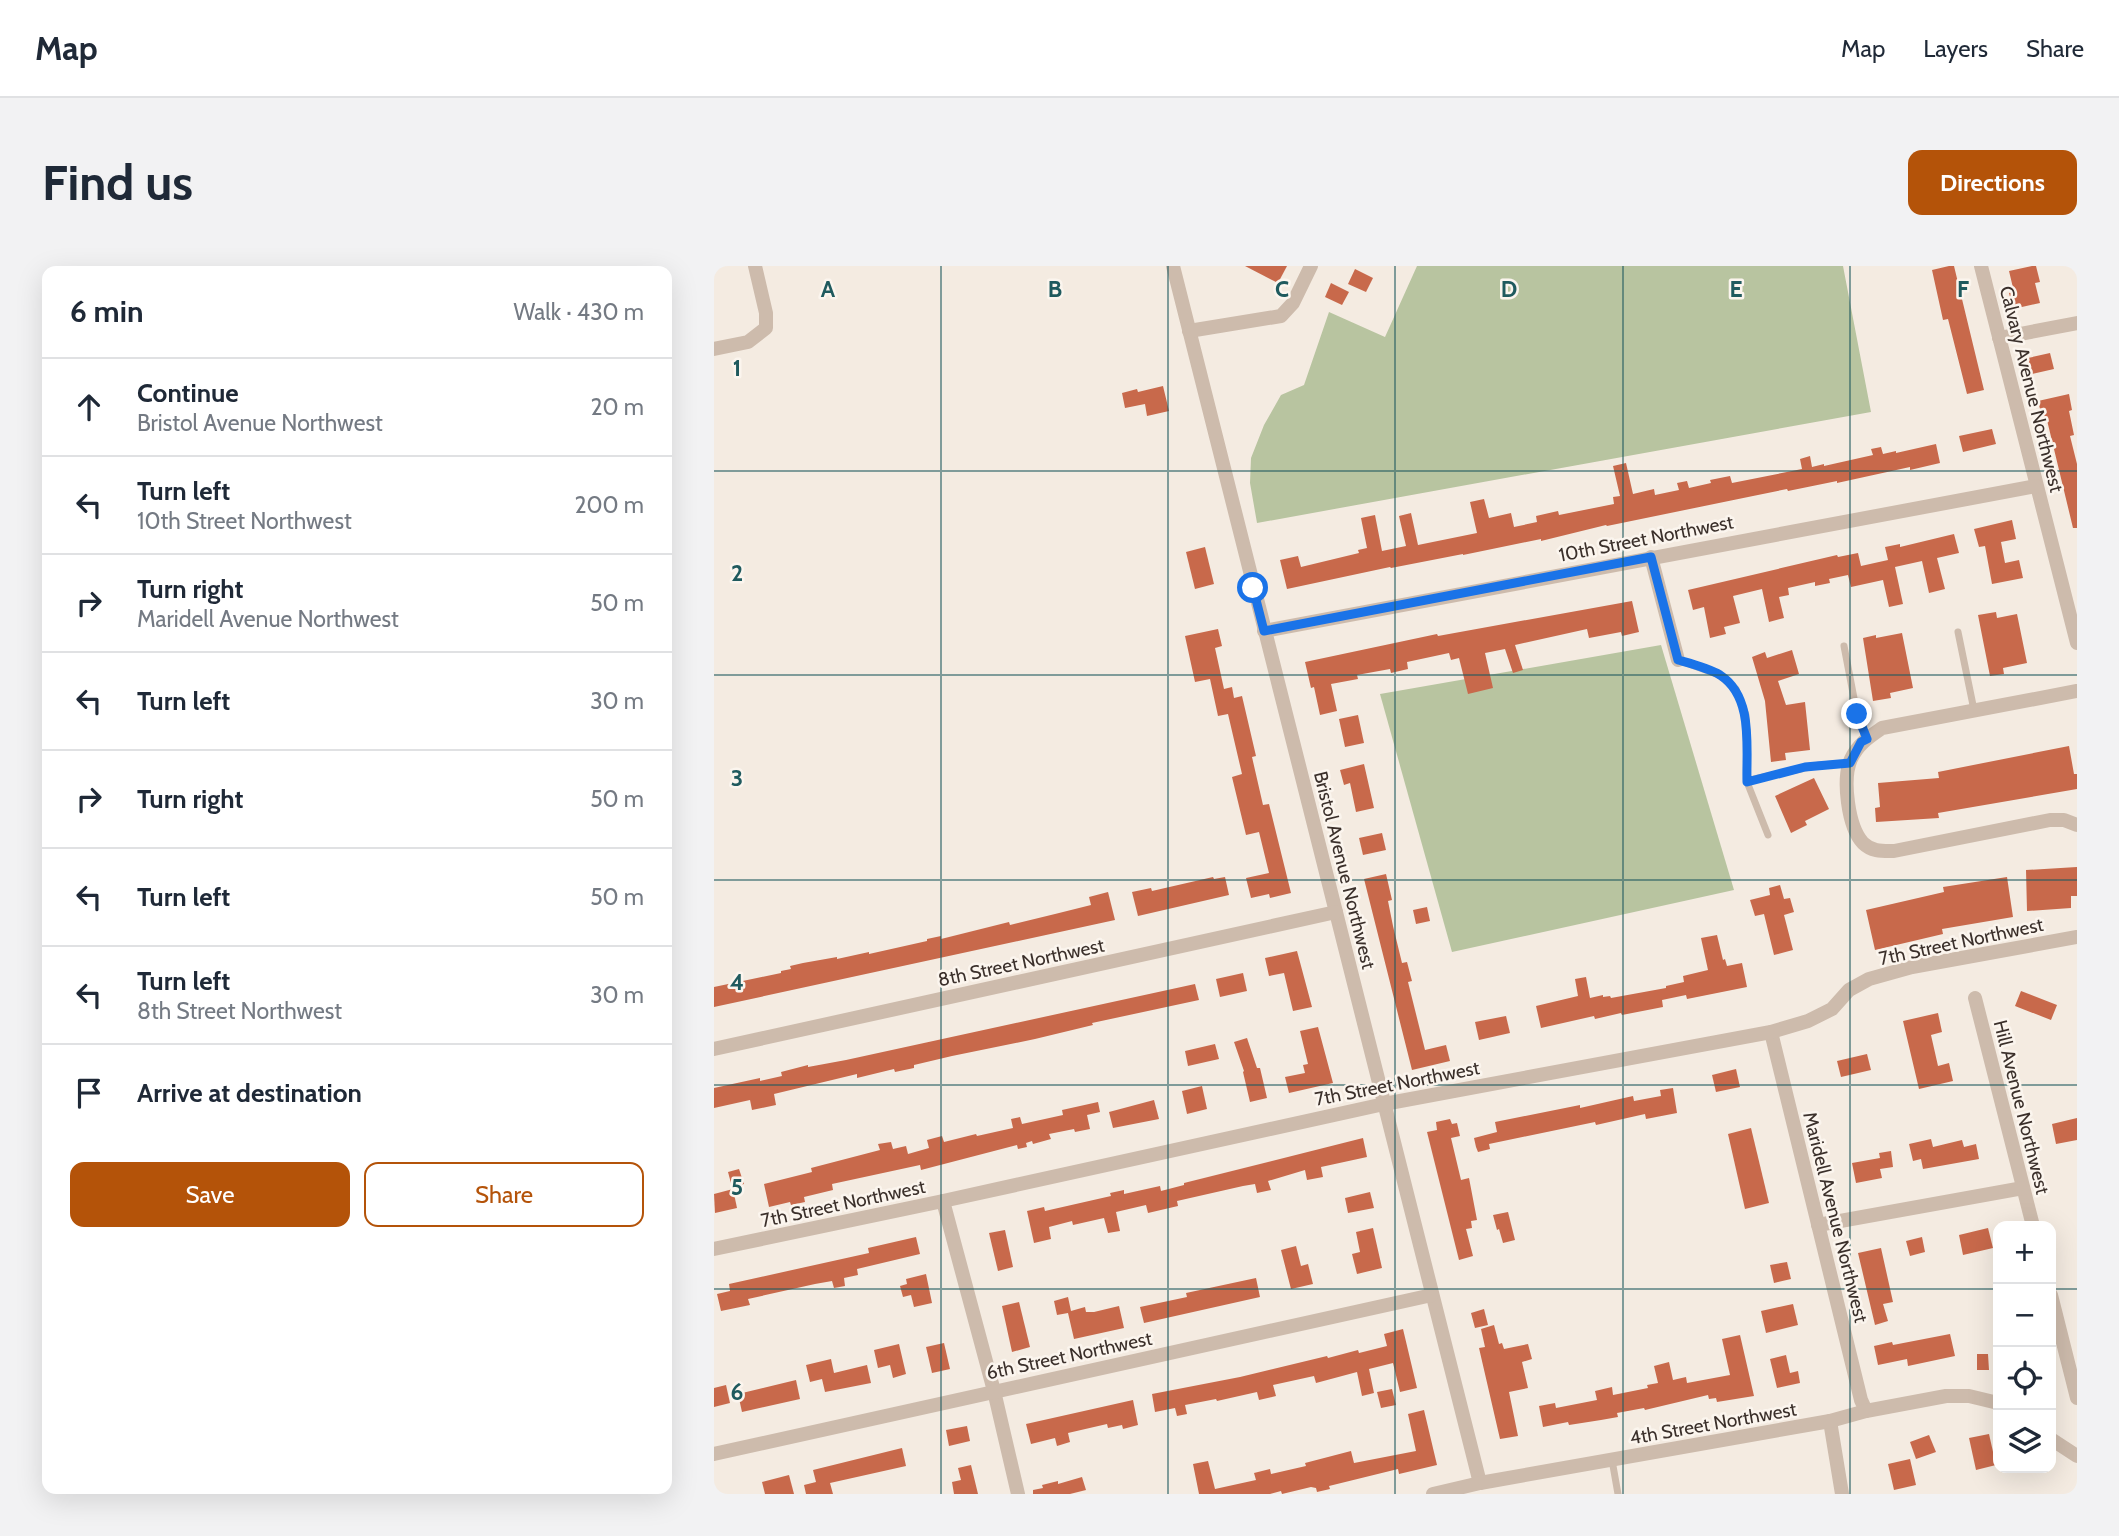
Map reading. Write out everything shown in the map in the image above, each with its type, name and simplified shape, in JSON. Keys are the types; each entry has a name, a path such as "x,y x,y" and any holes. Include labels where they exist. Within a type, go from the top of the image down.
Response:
{"street":[{"path":"714,349 748,342 766,328 766,313 755,266"},
{"name":"Bristol Avenue Northwest","path":"1173,266 1480,1483"},
{"path":"1189,331 1281,316 1293,303 1311,266"},
{"name":"Calvary Avenue Northwest","path":"1981,266 2077,643"},
{"path":"1999,338 2077,323"},
{"name":"10th Street Northwest","path":"1264,631 2036,486"},
{"path":"1651,557 1678,660"},
{"path":"2077,691 1881,728 1861,742 1850,763 1846,781 1855,827 1863,842 1874,850 1894,851 2050,820 2064,820 2077,825"},
{"name":"8th Street Northwest","path":"714,1049 1336,912"},
{"name":"7th Street Northwest","path":"714,1249 1384,1104 1771,1032 1808,1021 1832,1009 1849,990 1870,979 1912,967 2077,937"},
{"name":"Hill Avenue Northwest","path":"1975,998 2032,1221"},
{"name":"Maridell Avenue Northwest","path":"1771,1032 1861,1401 1866,1411"},
{"path":"1818,1226 2023,1188"},
{"path":"943,1201 994,1391 1018,1494"},
{"name":"6th Street Northwest","path":"714,1454 1432,1295"},
{"path":"2056,1315 2077,1398"},
{"name":"4th Street Northwest","path":"1433,1494 1480,1483 1829,1422 1866,1411 1946,1396 1969,1395 1993,1402"},
{"path":"1829,1422 1842,1494"},
{"path":"2056,1441 2077,1456"}],"lane":[{"path":"1958,632 1974,710"},
{"path":"1844,646 1857,714 1867,739"},
{"path":"1678,660 1719,675 1736,689 1746,715 1747,782 1768,835"},
{"path":"1747,782 1812,766 1850,763"},
{"path":"1612,1460 1618,1494"}],"green space":[{"path":"1417,266 1843,266 1871,412 1257,523 1250,483 1251,458 1264,425 1281,395 1304,385 1329,312 1385,337"},
{"path":"1661,645 1734,890 1452,952 1380,694"}],"building":[{"path":"1245,266 1287,266 1278,283"},
{"path":"1954,266 1984,390 1967,394 1948,319 1943,320 1932,270"},
{"path":"2036,266 2040,282 2035,283 2040,303 2013,309 2009,293 2014,292 2009,271"},
{"path":"1355,269 1373,278 1366,292 1348,284"},
{"path":"1331,283 1349,292 1342,305 1325,297"},
{"path":"2050,353 2054,369 2032,374 2028,358"},
{"path":"1163,386 1169,411 1147,416 1145,404 1125,408 1122,393"},
{"path":"2069,394 2074,435 2070,436 2077,464 2077,528 2073,528 2046,416 2042,417 2038,401"},
{"path":"1992,429 1996,444 1963,452 1959,436"},
{"path":"1936,444 1940,463 1910,470 1910,467 1837,483 1788,491 1787,489 1606,525 1541,541 1390,567 1287,589 1280,560 1298,556 1301,567 1359,553 1358,550 1367,548 1361,518 1375,515 1382,551 1406,546 1399,516 1411,513 1418,545 1477,533 1470,502 1484,499 1489,518 1511,513 1514,527 1537,522 1536,516 1558,511 1559,515 1614,504 1613,497 1620,496 1613,466 1626,463 1633,494 1654,489 1655,495 1679,490 1677,483 1687,481 1689,488 1730,476 1732,483 1802,469 1800,459 1810,456 1812,467 1824,466 1873,455 1871,449 1881,447 1883,454"},
{"path":"2012,520 2016,539 2001,542 2005,563 2019,560 2023,578 1992,584 1985,546 1979,547 1974,529"},
{"path":"1954,534 1959,553 1937,558 1945,589 1929,593 1922,561 1895,567 1903,604 1889,607 1883,580 1851,587 1848,575 1829,579 1830,583 1815,586 1815,582 1788,588 1789,595 1779,597 1784,618 1769,622 1762,589 1733,596 1740,623 1724,627 1726,634 1710,638 1704,607 1693,610 1688,590 1837,555 1858,553 1861,566 1888,560 1885,547 1900,544 1900,547"},
{"path":"1205,547 1214,584 1195,589 1186,552"},
{"path":"1632,601 1639,632 1622,636 1621,632 1589,638 1587,629 1515,645 1523,670 1513,673 1505,649 1485,653 1493,688 1468,694 1459,658 1451,660 1449,653 1407,662 1408,669 1391,673 1390,669 1357,675 1358,679 1331,684 1337,711 1320,715 1305,662 1437,634 1438,636"},
{"path":"1996,612 1997,618 2017,614 2027,663 2003,668 2004,674 1990,676 1978,615"},
{"path":"1218,629 1222,646 1215,648 1224,689 1232,687 1234,698 1242,696 1256,756 1252,757 1263,805 1269,804 1291,893 1270,898 1269,894 1251,898 1246,878 1269,873 1259,832 1246,835 1232,777 1242,774 1228,714 1218,716 1210,679 1195,682 1185,636"},
{"path":"1902,633 1913,688 1890,693 1891,698 1873,701 1863,638"},
{"path":"1792,650 1799,674 1778,681 1786,705 1805,702 1810,750 1785,753 1786,760 1771,762 1765,701 1752,657 1765,652 1767,658"},
{"path":"1358,715 1364,743 1345,747 1339,719"},
{"path":"2069,746 2074,774 2077,774 2077,789 1938,813 1939,818 1876,822 1875,808 1880,807 1878,783 1939,778 1938,772"},
{"path":"1364,764 1374,808 1356,812 1350,783 1344,785 1340,770"},
{"path":"1814,778 1829,809 1805,821 1807,825 1791,833 1775,796"},
{"path":"1382,833 1386,850 1363,855 1359,838"},
{"path":"2077,867 2077,896 2071,896 2071,908 2027,911 2026,870"},
{"path":"1386,874 1392,900 1388,901 1393,926 1402,963 1407,962 1412,981 1408,982 1425,1050 1446,1045 1450,1061 1412,1070 1364,879"},
{"path":"1213,877 1225,877 1229,895 1138,916 1132,892 1151,888 1152,891"},
{"path":"2007,877 2013,917 1942,929 1943,934 1875,950 1866,910 1944,892 1943,887"},
{"path":"1780,885 1784,899 1790,898 1794,912 1784,915 1793,950 1774,955 1764,914 1755,916 1750,900 1770,895 1769,888"},
{"path":"1108,892 1115,920 714,1007 714,987 781,973 791,969 790,966 803,963 869,954 1009,922 1010,925 1091,905 1089,897"},
{"path":"1427,907 1430,921 1416,924 1413,910"},
{"path":"1717,935 1727,966 1742,963 1747,987 1687,999 1686,995 1662,1000 1663,1007 1595,1019 1594,1016 1541,1028 1536,1006 1578,996 1575,979 1586,977 1590,998 1603,995 1611,998 1666,988 1684,982 1683,976 1708,970 1701,938"},
{"path":"1297,951 1312,1007 1293,1011 1284,973 1269,976 1265,958"},
{"path":"1243,973 1247,991 1220,997 1216,979"},
{"path":"1195,984 1199,1000 914,1065 914,1068 895,1072 894,1069 857,1078 857,1074 774,1094 776,1105 752,1110 750,1100 714,1108 714,1088 760,1078 760,1081 782,1076 781,1072 808,1065 846,1060"},
{"path":"2021,991 2057,1005 2051,1020 2015,1006"},
{"path":"1938,1013 1942,1032 1931,1035 1938,1066 1949,1063 1953,1081 1919,1089 1903,1021"},
{"path":"1506,1016 1510,1033 1479,1040 1475,1022"},
{"path":"1318,1027 1333,1083 1289,1093 1285,1077 1305,1073 1303,1065 1308,1064 1300,1031"},
{"path":"1247,1038 1257,1068 1260,1068 1267,1098 1250,1102 1244,1071 1234,1042"},
{"path":"1215,1044 1219,1059 1188,1066 1185,1051"},
{"path":"1867,1054 1871,1070 1841,1077 1837,1061"},
{"path":"1736,1069 1740,1087 1716,1092 1712,1075"},
{"path":"1202,1086 1207,1109 1187,1114 1182,1091"},
{"path":"1673,1088 1677,1113 1646,1119 1645,1114 1596,1125 1595,1122 1489,1144 1490,1149 1478,1152 1476,1147 1474,1138 1497,1132 1495,1122 1633,1096 1634,1101 1661,1096 1660,1090"},
{"path":"1154,1100 1159,1119 1113,1128 1109,1112"},
{"path":"1098,1102 1100,1112 1087,1115 1090,1129 1049,1134 1051,1139 1026,1143 1027,1147 1018,1149 1017,1145 921,1170 920,1165 832,1184 833,1190 804,1197 805,1202 769,1207 764,1184 812,1172 811,1168 880,1150 878,1144 891,1142 893,1149 906,1146 908,1154 929,1148 927,1140 942,1136 944,1142 1013,1128 1011,1119 1020,1117 1022,1124 1063,1115 1062,1110"},
{"path":"2077,1118 2077,1140 2056,1144 2052,1124"},
{"path":"1450,1119 1452,1124 1457,1123 1460,1136 1451,1138 1461,1180 1469,1178 1477,1220 1471,1221 1472,1228 1466,1229 1473,1256 1459,1260 1427,1132 1437,1130 1436,1122"},
{"path":"1751,1128 1769,1203 1745,1209 1728,1134"},
{"path":"1363,1138 1367,1157 1321,1167 1323,1177 1307,1180 1305,1170 1268,1181 1271,1190 1257,1193 1255,1184 1177,1201 1178,1206 1148,1213 1146,1205 1116,1212 1120,1231 1108,1233 1104,1218 1073,1225 1072,1221 1049,1227 1051,1239 1034,1243 1027,1211 1044,1207 1045,1211 1111,1196 1110,1193 1124,1190 1124,1194 1160,1186 1161,1191"},
{"path":"1931,1139 1933,1147 1962,1140 1964,1147 1976,1144 1979,1159 1923,1169 1921,1159 1913,1161 1909,1144"},
{"path":"1891,1151 1893,1167 1880,1169 1882,1178 1856,1183 1852,1163 1880,1158 1879,1153"},
{"path":"739,1169 744,1184 732,1187 728,1172"},
{"path":"733,1189 737,1208 715,1213 714,1194"},
{"path":"1370,1192 1374,1208 1348,1213 1345,1198"},
{"path":"1508,1212 1515,1240 1503,1243 1493,1215"},
{"path":"1373,1228 1382,1268 1357,1274 1352,1254 1360,1252 1356,1232"},
{"path":"1988,1228 1993,1248 1963,1255 1959,1235"},
{"path":"1005,1230 1013,1267 998,1271 989,1233"},
{"path":"916,1237 920,1254 857,1269 858,1275 844,1278 845,1286 834,1288 832,1281 815,1284 748,1299 750,1305 721,1311 717,1294 730,1291 729,1284 869,1253 868,1248"},
{"path":"1922,1237 1925,1252 1910,1256 1906,1241"},
{"path":"1296,1246 1301,1266 1308,1264 1313,1284 1291,1289 1281,1250"},
{"path":"1881,1248 1893,1302 1883,1304 1888,1321 1875,1325 1858,1253"},
{"path":"1787,1262 1791,1279 1774,1283 1770,1265"},
{"path":"926,1274 932,1303 914,1307 911,1295 903,1297 900,1286 907,1284 906,1279"},
{"path":"1256,1278 1260,1297 1144,1323 1140,1307 1187,1297 1186,1293"},
{"path":"1068,1297 1071,1311 1085,1307 1086,1312 1094,1312 1119,1306 1124,1328 1074,1339 1068,1313 1057,1315 1054,1301"},
{"path":"1019,1302 1030,1347 1012,1352 1002,1306"},
{"path":"1793,1304 1798,1325 1766,1333 1761,1311"},
{"path":"1484,1309 1488,1325 1475,1328 1471,1313"},
{"path":"1494,1325 1499,1344 1502,1343 1504,1349 1528,1344 1532,1359 1522,1362 1528,1388 1509,1392 1518,1436 1500,1439 1479,1348 1485,1347 1481,1329"},
{"path":"1403,1329 1417,1388 1400,1392 1393,1363 1369,1369 1374,1393 1362,1396 1357,1372 1316,1383 1314,1376 1273,1385 1276,1396 1259,1400 1257,1392 1185,1405 1187,1414 1177,1416 1175,1408 1155,1412 1152,1394 1327,1356 1328,1358 1358,1350 1359,1353 1387,1346 1384,1334"},
{"path":"1950,1334 1955,1356 1908,1366 1907,1359 1878,1365 1874,1346"},
{"path":"1740,1335 1754,1396 1717,1402 1716,1398 1709,1399 1708,1395 1645,1410 1617,1413 1618,1417 1543,1427 1539,1406 1555,1403 1556,1408 1597,1400 1595,1391 1612,1387 1613,1395 1648,1388 1647,1385 1658,1383 1654,1366 1669,1362 1673,1380 1686,1377 1687,1383 1730,1375 1722,1339"},
{"path":"944,1343 950,1369 932,1373 926,1347"},
{"path":"899,1344 906,1374 893,1378 890,1365 878,1368 874,1350"},
{"path":"1977,1354 1988,1354 1989,1370 1977,1370"},
{"path":"1786,1355 1790,1373 1798,1371 1800,1383 1777,1388 1770,1359"},
{"path":"831,1359 834,1373 867,1365 871,1383 825,1392 822,1379 810,1382 806,1365"},
{"path":"796,1380 800,1399 742,1412 738,1394"},
{"path":"726,1385 730,1403 714,1407 714,1388"},
{"path":"1392,1389 1396,1405 1381,1408 1377,1392"},
{"path":"1133,1400 1138,1425 1123,1429 1122,1425 1108,1428 1107,1424 1068,1433 1070,1442 1057,1446 1055,1438 1031,1444 1026,1424"},
{"path":"1424,1410 1437,1465 1399,1474 1398,1469 1329,1486 1330,1489 1317,1492 1316,1488 1311,1487 1282,1494 1281,1491 1270,1494 1199,1494 1193,1464 1208,1461 1215,1489 1256,1480 1254,1473 1270,1469 1271,1474 1351,1451 1354,1463 1416,1451 1408,1414"},
{"path":"967,1426 970,1441 949,1446 946,1430"},
{"path":"1989,1434 1993,1466 1976,1470 1969,1438"},
{"path":"1929,1435 1936,1452 1916,1459 1910,1442"},
{"path":"902,1448 906,1466 830,1483 833,1494 806,1494 804,1485 816,1482 813,1470"},
{"path":"1910,1459 1916,1485 1894,1490 1888,1464"},
{"path":"971,1465 978,1494 954,1494 952,1482 961,1480 958,1468"},
{"path":"789,1475 794,1494 765,1494 762,1482"},
{"path":"1082,1477 1086,1490 1070,1494 1033,1494 1033,1490 1043,1488 1042,1485 1058,1481 1058,1484"}],"route":[{"path":"1253,588 1264,631 1651,557 1678,660 1719,675 1736,689 1746,715 1747,782 1805,767 1850,763 1861,742 1867,739 1857,714"}]}
